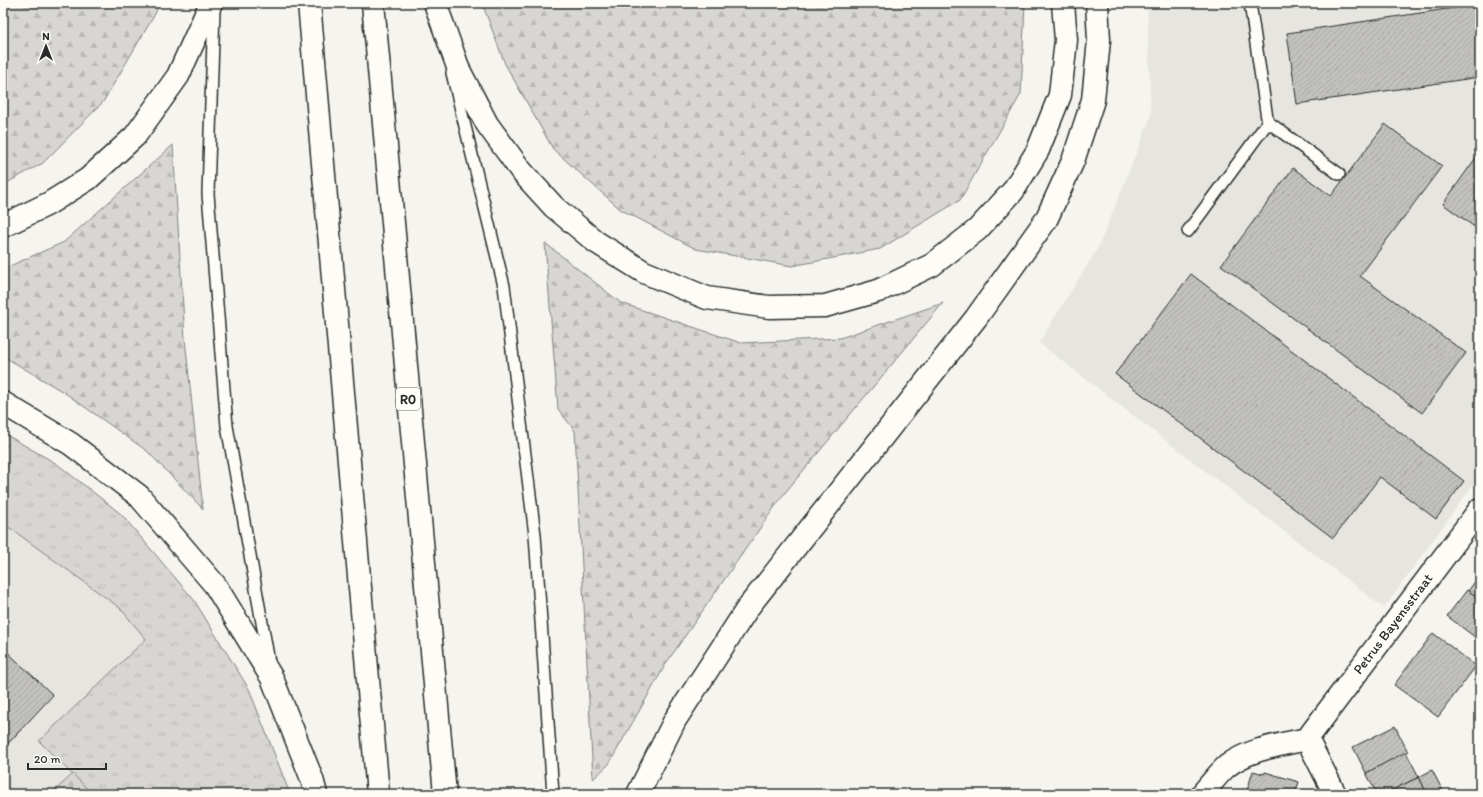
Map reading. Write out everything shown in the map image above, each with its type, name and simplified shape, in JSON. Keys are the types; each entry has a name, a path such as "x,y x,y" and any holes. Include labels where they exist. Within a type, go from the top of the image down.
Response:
{"main road":[{"path":"3,226 48,204 88,179 135,136 178,76 211,3"},
{"path":"309,3 378,794"},
{"name":"R0","path":"373,3 445,794"},
{"path":"436,7 459,70 486,124 522,172 554,207 596,242 644,272 707,298 769,307 825,306 878,291 932,264 977,230 1013,191 1038,150 1060,95 1066,40 1063,3"},
{"path":"638,794 675,720 749,606 976,318 1046,220 1073,161 1093,100 1099,40 1096,3"},
{"path":"3,403 71,444 139,496 215,585 272,678 312,779 316,794"},
{"name":"Petrus Bayensstraat","path":"1307,740 1480,508"},
{"path":"1202,794 1227,766 1246,755 1277,745 1307,740 1335,794"}],"lane":[{"path":"215,3 208,194 227,426 272,678"},
{"path":"1188,231 1268,124 1250,3"},
{"path":"436,7 504,286 535,535 553,794"},
{"path":"1268,124 1339,174"}],"shaded area":[{"path":"1147,3 1480,3 1480,475 1384,608 1039,343 1099,246 1151,117"},
{"path":"3,523 120,608 146,639 39,741 73,774 51,794 3,794"}],"green space":[{"path":"3,3 160,3 103,102 43,163 3,185"},
{"path":"482,3 1025,3 1021,94 960,200 880,249 792,266 696,249 620,209 553,149 505,64"},
{"path":"173,145 185,339 203,509 147,451 65,393 3,356 3,269 64,242"},
{"path":"545,243 621,303 741,343 840,338 943,303 783,495 667,662 609,764 593,779 575,431 558,409"},
{"path":"3,433 57,464 121,514 194,600 249,689 290,794 92,794 39,741 146,639 120,608 3,523"},
{"path":"73,774 92,794 51,794"}],"building":[{"path":"1480,4 1480,77 1297,104 1287,33"},
{"path":"1385,124 1442,166 1360,276 1466,353 1422,413 1221,265 1293,168 1331,196"},
{"path":"1480,152 1480,231 1443,204"},
{"path":"1191,274 1464,481 1436,519 1380,477 1333,538 1115,374"},
{"path":"1480,575 1480,599 1468,591"},
{"path":"1467,590 1480,599 1480,641 1447,616"},
{"path":"1433,633 1476,666 1438,717 1394,685"},
{"path":"3,648 53,695 3,749"},
{"path":"1395,726 1408,752 1366,773 1353,747"},
{"path":"1406,752 1419,777 1384,794 1377,794 1366,773"},
{"path":"1432,770 1444,793 1442,794 1427,794 1419,777"},
{"path":"1253,771 1264,774 1265,772 1299,782 1295,794 1246,794"},
{"path":"1419,777 1427,794 1384,794"}]}
